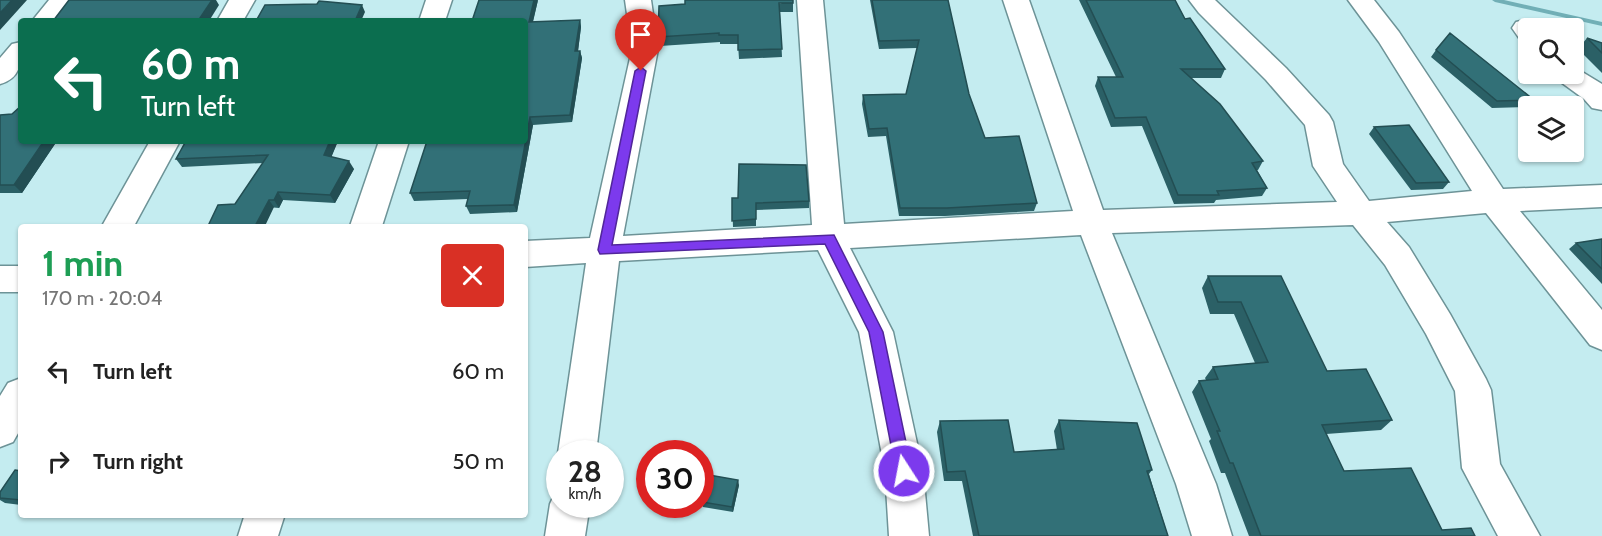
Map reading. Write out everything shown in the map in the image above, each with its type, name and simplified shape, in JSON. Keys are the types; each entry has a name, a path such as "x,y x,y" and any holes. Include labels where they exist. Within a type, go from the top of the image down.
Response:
{"street":[{"path":"47,18 62,0"},
{"path":"232,18 242,0"},
{"path":"433,18 439,0"},
{"path":"579,440 604,250 645,49 638,0"},
{"path":"810,0 829,239 876,332 904,471 909,536"},
{"path":"1016,0 1092,222 1196,484 1212,536"},
{"path":"1202,0 1276,74 1319,122 1328,166 1397,256 1438,324 1473,390 1481,468 1520,536"},
{"path":"1361,0 1390,38 1494,201 1602,335"},
{"path":"0,75 18,54"},
{"path":"1582,84 1602,101"},
{"path":"119,224 163,144"},
{"path":"367,224 393,144"},
{"path":"528,254 829,239 1092,222 1362,213 1494,201 1602,196"},
{"path":"0,279 18,279"},
{"path":"0,430 18,399"},
{"path":"258,536 264,518"},
{"path":"565,536 568,518"}],"building":[{"path":"0,0 12,0 0,13"},
{"path":"69,0 212,0 200,18 55,18"},
{"path":"479,0 534,0 529,22 580,20 575,51 580,51 570,115 530,117 528,128 528,18 473,18"},
{"path":"685,0 793,0 793,3 779,3 782,49 738,50 738,35 719,35 719,33 658,37 659,6 685,4"},
{"path":"872,0 948,0 969,94 985,138 1019,136 1037,203 900,208 887,128 869,129 863,95 906,94 919,40 879,41"},
{"path":"1086,0 1175,0 1185,19 1190,18 1225,69 1181,69 1220,104 1263,161 1252,163 1267,188 1217,191 1219,195 1178,195 1146,117 1115,118 1098,77 1123,77"},
{"path":"319,1 362,5 356,18 258,18 265,5 317,4"},
{"path":"1450,33 1529,96 1518,96 1518,100 1497,101 1436,50"},
{"path":"1587,38 1602,43 1602,53"},
{"path":"18,109 18,144 42,144 14,185 0,185 0,115 12,114"},
{"path":"1409,125 1449,182 1416,183 1374,127"},
{"path":"184,144 329,144 324,155 349,161 330,195 278,192 274,200 269,200 256,224 209,224 218,205 235,204 268,155 176,159"},
{"path":"426,144 525,144 514,205 466,206 470,191 410,193"},
{"path":"739,164 806,165 809,201 756,203 756,219 732,221 732,198 738,198"},
{"path":"1602,239 1602,269 1576,243"},
{"path":"1208,276 1281,276 1327,371 1366,369 1392,420 1322,425 1344,471 1411,468 1442,530 1471,528 1475,536 1261,536 1233,463 1230,463 1217,431 1220,431 1199,381 1218,379 1213,367 1268,362 1241,302 1218,302"},
{"path":"1008,420 1014,452 1064,449 1059,420 1137,423 1152,470 1147,471 1168,536 979,536 965,471 947,472 940,421"},
{"path":"15,470 18,470 18,500 0,498 0,492"},
{"path":"714,476 738,480 732,507 714,504"}],"waterway":[{"path":"1495,0 1602,24"}],"route":[{"path":"641,71 604,250 829,239 876,332 904,471"}]}
